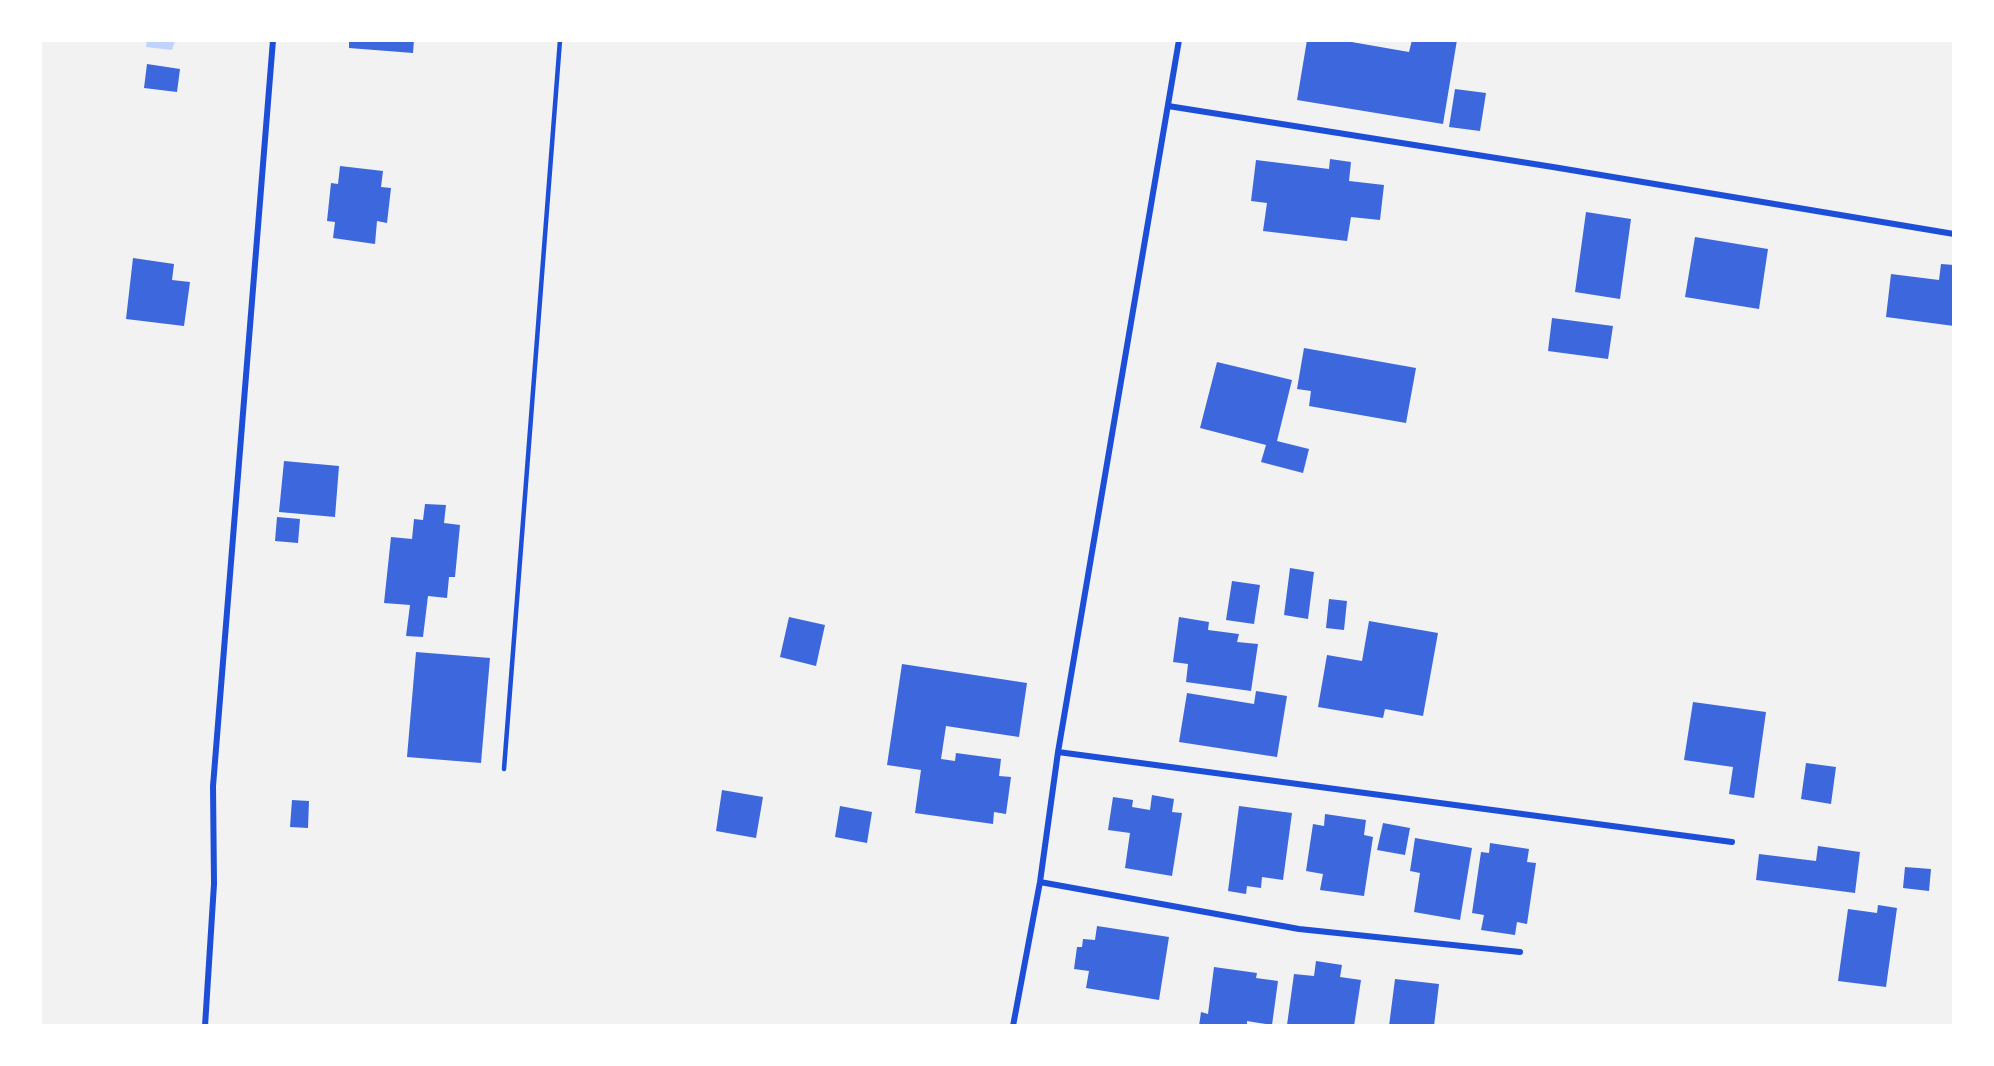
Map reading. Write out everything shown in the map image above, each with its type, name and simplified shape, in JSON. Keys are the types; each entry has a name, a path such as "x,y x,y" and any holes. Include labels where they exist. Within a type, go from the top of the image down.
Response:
{"street":[{"path":"205,1026 214,884 213,786 273,40"},
{"path":"1013,1026 1040,882 1058,752 1179,40"},
{"path":"1168,106 1953,234"},
{"path":"1058,752 1732,842"},
{"path":"1040,882 1299,929 1520,952"}],"lane":[{"path":"504,769 560,40"}],"water":[{"path":"147,40 175,41 172,50 146,47"}],"building":[{"path":"349,40 414,40 413,53 349,48"},
{"path":"1307,40 1340,40 1409,52 1412,40 1457,40 1443,124 1297,100"},
{"path":"147,64 180,69 177,92 144,88"},
{"path":"1455,89 1486,93 1480,131 1449,127"},
{"path":"1330,159 1351,162 1349,181 1384,185 1380,220 1351,217 1347,241 1263,231 1267,203 1251,201 1256,160 1329,169"},
{"path":"340,166 383,171 381,187 391,188 387,223 377,221 375,244 333,238 335,222 327,221 331,183 338,184"},
{"path":"1586,212 1631,219 1620,299 1575,292"},
{"path":"1695,237 1768,249 1759,309 1685,297"},
{"path":"133,258 174,264 172,280 190,282 184,326 126,319"},
{"path":"1941,264 1954,265 1954,326 1886,317 1891,274 1939,280"},
{"path":"1552,318 1613,326 1608,359 1548,351"},
{"path":"1304,348 1416,368 1406,423 1309,406 1311,391 1297,389"},
{"path":"1217,362 1292,380 1277,441 1309,449 1303,473 1261,462 1266,445 1200,428"},
{"path":"284,461 339,466 335,517 279,512"},
{"path":"425,504 446,505 444,523 460,525 455,577 449,577 447,598 428,596 423,637 406,636 410,605 384,603 391,537 412,539 414,519 423,520"},
{"path":"277,517 300,519 298,543 275,541"},
{"path":"1290,568 1314,572 1308,619 1284,615"},
{"path":"1232,581 1260,585 1254,624 1226,620"},
{"path":"1329,599 1347,601 1344,630 1326,628"},
{"path":"789,617 825,625 816,666 780,657"},
{"path":"1179,617 1209,622 1208,630 1239,634 1237,642 1258,644 1251,691 1186,682 1188,664 1173,662"},
{"path":"1369,621 1438,633 1423,716 1385,709 1383,718 1318,707 1327,655 1362,661"},
{"path":"416,652 490,658 481,763 407,757"},
{"path":"902,664 1027,683 1019,737 946,726 941,759 955,761 956,753 1001,759 999,776 1011,777 1006,814 994,812 993,824 915,813 921,770 887,765"},
{"path":"1256,691 1287,696 1277,757 1179,742 1187,693 1254,704"},
{"path":"1693,702 1766,712 1754,798 1729,794 1733,767 1684,760"},
{"path":"1806,763 1836,767 1831,804 1801,799"},
{"path":"722,790 763,797 756,838 716,831"},
{"path":"1152,795 1174,799 1172,812 1182,813 1172,876 1125,868 1130,833 1108,830 1113,797 1133,800 1132,807 1150,810"},
{"path":"292,800 309,801 308,828 290,827"},
{"path":"840,806 872,812 867,843 835,837"},
{"path":"1239,806 1292,813 1283,880 1262,877 1261,888 1247,886 1246,894 1228,891"},
{"path":"1325,814 1366,820 1364,835 1373,837 1364,896 1320,890 1323,874 1306,871 1313,824 1324,826"},
{"path":"1383,823 1410,828 1405,855 1377,850"},
{"path":"1415,838 1472,848 1460,920 1414,912 1420,873 1410,871"},
{"path":"1490,843 1529,849 1527,862 1536,863 1527,924 1517,922 1515,935 1481,930 1484,915 1472,913 1481,852 1489,853"},
{"path":"1818,846 1860,852 1855,893 1756,880 1759,854 1816,861"},
{"path":"1905,867 1931,869 1929,891 1903,888"},
{"path":"1878,905 1897,908 1886,987 1838,981 1848,909 1877,913"},
{"path":"1097,926 1169,937 1159,1000 1086,988 1089,971 1074,969 1077,947 1082,947 1083,939 1095,940"},
{"path":"1316,961 1342,965 1340,977 1361,980 1354,1026 1287,1025 1294,974 1314,976"},
{"path":"1214,967 1257,973 1256,978 1278,981 1272,1025 1247,1021 1247,1026 1199,1026 1201,1012 1208,1014"},
{"path":"1395,979 1439,984 1434,1026 1389,1026"}]}
